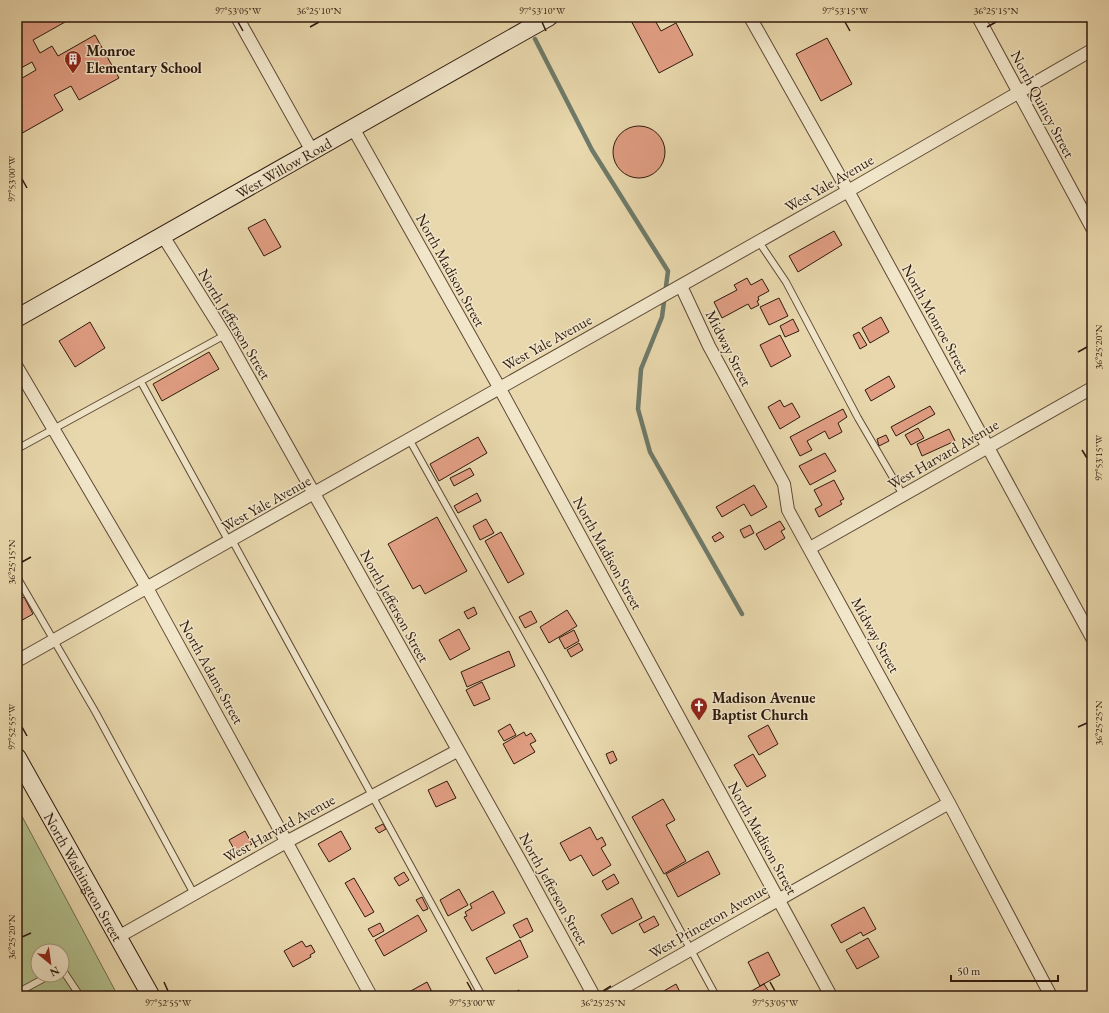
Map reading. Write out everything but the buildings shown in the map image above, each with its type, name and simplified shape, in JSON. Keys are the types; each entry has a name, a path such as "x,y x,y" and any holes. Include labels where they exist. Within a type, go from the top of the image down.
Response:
{"main road":[{"name":"West Willow Road","path":"17,318 549,17"},
{"name":"North Washington Street","path":"17,757 151,996"}],"street":[{"path":"237,17 312,151"},
{"name":"North Monroe Street","path":"750,17 848,191 1092,638"},
{"name":"North Quincy Street","path":"978,17 1092,228"},
{"name":"West Yale Avenue","path":"17,661 314,495 499,387 759,242 1092,50"},
{"name":"North Madison Street","path":"353,128 499,387 831,996"},
{"name":"North Jefferson Street","path":"163,236 225,335 594,996"},
{"name":"Midway Street","path":"680,286 709,346 784,484 788,510 949,803 1051,996"},
{"name":"North Adams Street","path":"17,367 147,588 288,841 371,996"},
{"name":"West Harvard Avenue","path":"810,548 1092,388"},
{"name":"West Harvard Avenue","path":"118,937 288,841 457,751"},
{"name":"West Princeton Avenue","path":"609,996 949,803"}],"lane":[{"path":"759,242 786,282 858,418 903,495"},
{"path":"17,450 225,335"},
{"path":"141,382 372,795 482,996"},
{"path":"409,439 542,677 716,996"},
{"path":"17,577 55,640 194,894"},
{"path":"70,981 80,996"},
{"path":"17,993 35,983"}],"green space":[{"path":"17,807 118,996 17,996"}],"waterway":[{"path":"535,39 592,150 668,271 662,317 641,369 638,409 650,452 742,614"}],"place":[{"name":"Monroe Elementary School","path":"73,74"},
{"name":"Madison Avenue Baptist Church","path":"699,721"}]}
